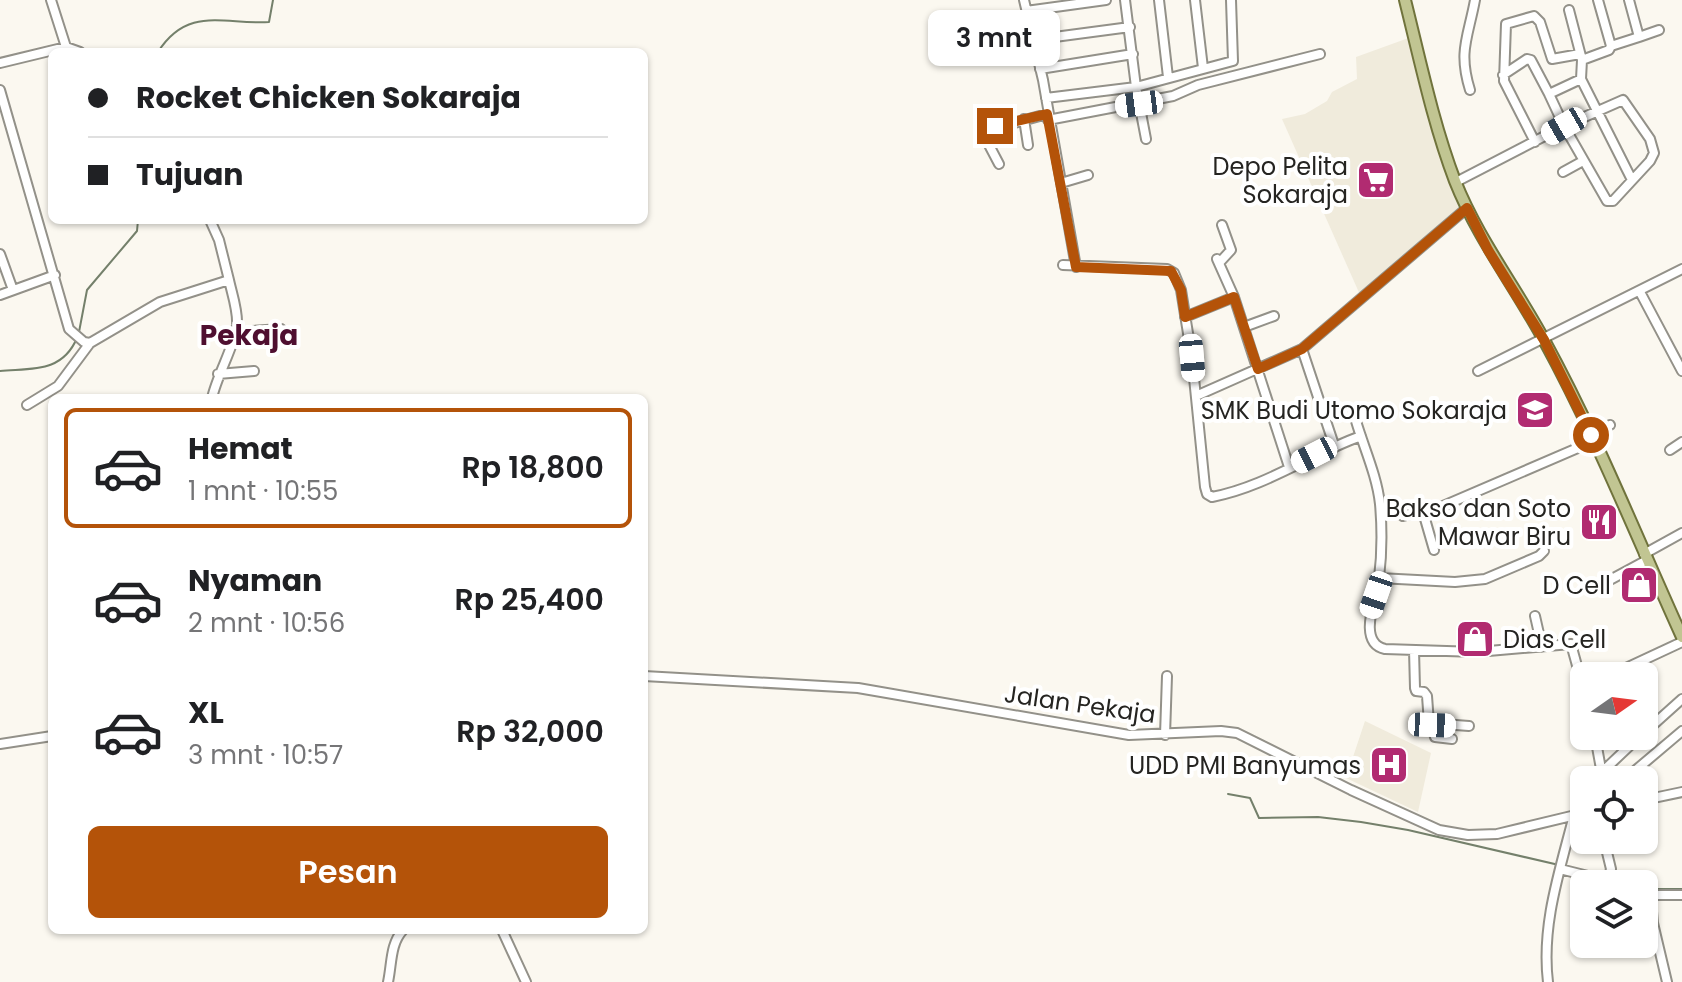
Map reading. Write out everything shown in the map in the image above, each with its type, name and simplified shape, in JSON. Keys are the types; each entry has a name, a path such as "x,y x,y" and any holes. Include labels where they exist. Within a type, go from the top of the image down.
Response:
{"main road":[{"path":"1405,0 1442,141 1467,208 1488,250 1544,340 1592,438 1682,639"}],"street":[{"path":"51,0 66,47 62,48"},
{"path":"1024,0 1046,98 1076,267"},
{"path":"1026,11 1106,0"},
{"path":"1125,0 1146,139"},
{"path":"1159,0 1168,77"},
{"path":"1195,0 1203,68"},
{"path":"1046,98 1136,87 1230,62 1234,59 1231,0"},
{"path":"1470,90 1463,67 1463,50 1475,0"},
{"path":"1598,0 1611,46"},
{"path":"1629,0 1639,37"},
{"path":"1569,10 1581,57 1581,79 1632,180"},
{"path":"1535,142 1503,75 1505,27 1513,20 1530,15 1537,18 1552,59 1581,57 1609,50 1611,46 1659,30"},
{"path":"1032,40 1130,27"},
{"path":"0,63 48,51"},
{"path":"1040,69 1133,54"},
{"path":"999,164 989,145 989,130 1024,119 1139,104 1173,96 1198,85 1320,54"},
{"path":"1456,182 1535,142 1564,126 1597,109 1623,100 1650,139 1653,156 1613,201 1608,202 1564,126 1531,60 1527,59 1503,75"},
{"path":"1549,94 1581,79"},
{"path":"0,90 69,329 88,343"},
{"path":"1024,119 1028,145"},
{"path":"1563,172 1583,161"},
{"path":"1061,183 1088,175"},
{"path":"1196,396 1302,349 1467,208"},
{"path":"212,224 219,240 236,314 236,332 213,394"},
{"path":"1222,225 1231,250 1218,261 1234,297 1266,404 1289,467"},
{"path":"0,254 13,290"},
{"path":"1063,265 1171,271 1181,290 1207,494 1212,497 1235,491 1334,445 1361,436"},
{"path":"1478,371 1682,269"},
{"path":"0,295 55,275"},
{"path":"27,405 58,386 88,343 160,302 229,280"},
{"path":"1640,292 1680,359 1682,371"},
{"path":"1185,317 1234,297"},
{"path":"1244,327 1274,316"},
{"path":"236,332 281,329"},
{"path":"1302,349 1334,445"},
{"path":"218,374 254,371"},
{"path":"1356,421 1380,502 1379,578 1369,616 1374,643 1378,648 1477,652 1571,644 1576,662"},
{"path":"1403,516 1423,512 1592,438 1610,425"},
{"path":"1670,450 1682,442"},
{"path":"1423,512 1434,550"},
{"path":"1595,588 1682,533"},
{"path":"1379,578 1455,582 1485,579 1544,551"},
{"path":"1535,616 1542,647"},
{"path":"1637,662 1682,639"},
{"path":"1414,650 1415,688 1426,694 1428,720 1435,737 1452,739"},
{"name":"Jalan Pekaja","path":"648,676 858,688 1129,735 1237,733 1439,830 1468,835 1497,834 1570,816"},
{"path":"1165,735 1167,676"},
{"path":"1658,720 1682,699"},
{"path":"1432,725 1469,726"},
{"path":"1641,766 1682,731"},
{"path":"0,744 48,737"},
{"path":"1612,766 1627,750"},
{"path":"1658,797 1682,792"},
{"path":"1548,982 1547,929 1560,866 1570,839"},
{"path":"1560,866 1576,870"},
{"path":"1658,896 1682,895"},
{"path":"388,982 394,945 400,934"},
{"path":"504,934 526,982"},
{"path":"1658,944 1667,982"}],"shaded area":[{"name":"Depo Pelita Sokaraja","path":"1414,36 1461,208 1361,297 1282,119 1305,114 1327,101 1332,92 1357,79 1356,57"},
{"name":"UDD PMI Banyumas","path":"1365,721 1431,753 1418,812 1346,778"}],"waterway":[{"path":"161,48 182,28 195,23 208,20 269,22 273,0"},
{"path":"79,332 87,290 137,231 138,224"},
{"path":"0,371 54,363 63,358 77,338"},
{"path":"1228,794 1250,798 1259,818 1318,817 1361,822 1559,865"},
{"path":"1658,889 1682,889"}],"place":[{"name":"Depo Pelita Sokaraja","path":"1376,180"},
{"name":"SMK Budi Utomo Sokaraja","path":"1535,410"},
{"name":"Bakso dan Soto Mawar Biru","path":"1599,522"},
{"name":"D Cell","path":"1639,585"},
{"name":"Dias Cell","path":"1475,639"},
{"name":"UDD PMI Banyumas","path":"1389,765"}],"district":[{"name":"Pekaja","path":"249,335"}],"route":[{"path":"995,126 1047,114 1076,267 1167,269 1178,280 1185,317 1234,297 1258,369 1302,349 1467,208 1488,250 1544,340 1591,435"}]}
